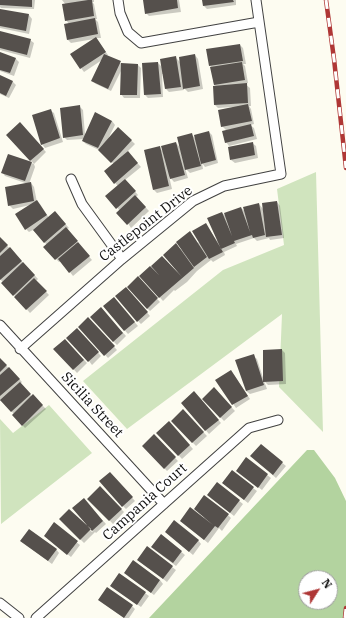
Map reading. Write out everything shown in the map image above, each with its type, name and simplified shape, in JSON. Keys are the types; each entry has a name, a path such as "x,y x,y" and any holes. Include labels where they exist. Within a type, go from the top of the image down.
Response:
{"street":[{"path":"118,0 120,13 128,32 141,43 259,22"},
{"name":"Castlepoint Drive","path":"20,349 122,259 193,201 224,186 281,174 256,0"},
{"path":"71,179 82,204 122,259"},
{"name":"Sicilia Street","path":"0,325 20,349 164,504"},
{"name":"Campania Court","path":"36,618 248,428 278,420"},
{"path":"0,603 19,618"}],"green space":[{"path":"316,172 323,432 279,387 282,314 127,429 83,381 223,270 284,245 277,189"},
{"path":"49,405 92,453 1,524 0,419 13,433"},
{"path":"307,450 314,450 335,478 346,501 346,618 149,618"}],"building":[{"path":"0,0 32,0 32,7 0,5"},
{"path":"92,0 94,16 65,21 62,4"},
{"path":"143,0 177,0 178,8 145,14"},
{"path":"202,0 233,0 234,2 203,6"},
{"path":"0,9 29,14 26,31 0,26"},
{"path":"95,18 98,34 67,40 64,24"},
{"path":"0,31 31,39 27,55 0,48"},
{"path":"96,37 106,52 80,69 70,54"},
{"path":"240,44 243,61 209,66 206,49"},
{"path":"0,52 16,58 10,73 0,70"},
{"path":"104,54 121,61 108,89 91,81"},
{"path":"195,54 200,86 183,89 179,57"},
{"path":"176,56 181,87 165,89 160,59"},
{"path":"158,62 161,94 144,95 142,63"},
{"path":"242,62 245,80 214,85 210,67"},
{"path":"121,63 138,64 137,95 120,95"},
{"path":"0,75 13,81 6,96 0,93"},
{"path":"247,83 248,103 214,105 213,86"},
{"path":"248,104 252,121 221,127 218,110"},
{"path":"80,105 83,135 63,138 60,108"},
{"path":"51,109 60,138 41,145 32,115"},
{"path":"95,112 112,121 98,148 82,141"},
{"path":"20,122 44,149 30,161 6,135"},
{"path":"251,124 254,136 225,143 222,131"},
{"path":"118,127 132,140 111,163 98,150"},
{"path":"209,131 216,160 201,164 194,135"},
{"path":"192,133 201,166 185,170 177,137"},
{"path":"176,142 185,175 170,179 161,146"},
{"path":"253,142 255,155 230,160 228,147"},
{"path":"160,146 169,186 153,190 144,150"},
{"path":"128,151 138,163 114,184 104,171"},
{"path":"8,154 32,162 25,181 1,173"},
{"path":"125,179 136,191 116,209 105,196"},
{"path":"31,182 34,201 8,206 5,187"},
{"path":"135,195 146,207 127,225 116,213"},
{"path":"37,200 47,215 25,230 15,214"},
{"path":"277,201 282,235 266,237 262,203"},
{"path":"259,203 265,235 253,238 252,235 234,241 235,243 221,249 207,218 222,212 232,236 224,213 241,207 250,232 243,207"},
{"path":"55,211 66,224 44,243 33,230"},
{"path":"206,223 223,252 209,259 192,231"},
{"path":"66,227 78,241 55,260 43,247"},
{"path":"190,231 207,257 194,267 176,242"},
{"path":"0,237 8,245 0,253"},
{"path":"78,242 90,256 69,273 58,259"},
{"path":"176,243 194,268 159,298 139,276 150,266 159,275 151,266 162,256 182,277 163,255"},
{"path":"10,247 22,261 0,280 0,256"},
{"path":"23,262 35,275 13,296 1,283"},
{"path":"138,276 158,298 147,309 127,287"},
{"path":"34,278 47,291 26,310 14,297"},
{"path":"126,287 148,312 137,322 115,296"},
{"path":"114,297 135,322 124,331 103,306"},
{"path":"101,307 123,333 113,342 90,317"},
{"path":"88,317 115,346 104,356 78,327"},
{"path":"77,328 99,352 88,362 66,338"},
{"path":"65,339 84,360 73,370 53,349"},
{"path":"282,349 283,381 263,382 263,350"},
{"path":"254,354 264,385 246,391 235,360"},
{"path":"0,358 7,365 0,372"},
{"path":"9,367 20,379 0,396 0,375"},
{"path":"231,370 248,396 232,405 215,380"},
{"path":"20,382 31,394 11,412 0,400"},
{"path":"214,387 232,407 220,418 202,399"},
{"path":"194,391 219,420 205,431 181,403"},
{"path":"33,394 43,405 22,426 12,415"},
{"path":"183,409 204,432 192,443 171,421"},
{"path":"169,421 190,445 178,456 156,433"},
{"path":"154,434 176,457 164,469 142,446"},
{"path":"261,444 283,462 273,475 250,456"},
{"path":"246,457 268,474 258,488 236,471"},
{"path":"232,470 254,487 244,500 222,483"},
{"path":"110,472 133,497 122,507 99,481"},
{"path":"217,482 240,500 230,513 207,495"},
{"path":"100,486 122,509 109,521 87,499"},
{"path":"204,495 229,514 218,528 215,526 204,540 180,521 190,507 213,525 194,509"},
{"path":"84,498 103,521 92,531 72,508"},
{"path":"69,509 91,529 80,540 59,519"},
{"path":"174,520 199,540 189,552 165,532"},
{"path":"54,522 78,541 67,555 44,536"},
{"path":"29,529 57,549 48,561 20,541"},
{"path":"161,534 182,551 173,563 151,547"},
{"path":"147,546 173,566 163,579 137,560"},
{"path":"133,560 160,580 151,593 124,573"},
{"path":"119,573 146,592 137,605 110,586"},
{"path":"107,587 133,605 124,618 98,600"}],"railway":[{"path":"326,0 346,168"},
{"path":"345,618 346,608"}]}
